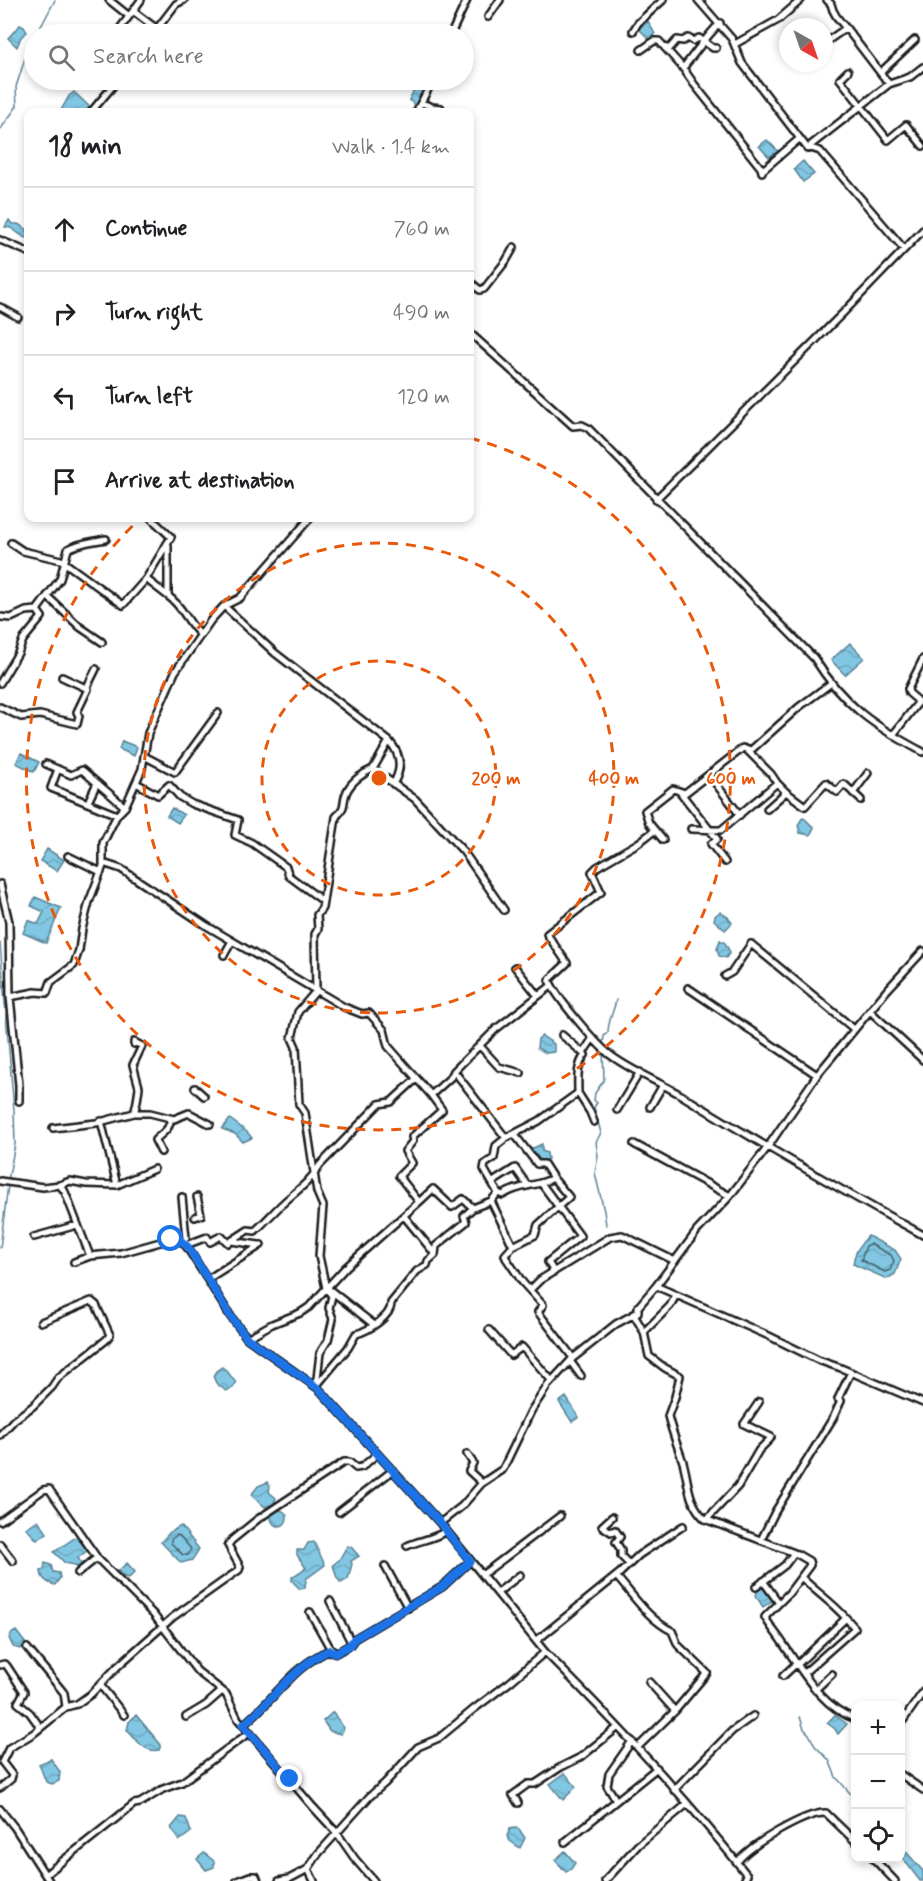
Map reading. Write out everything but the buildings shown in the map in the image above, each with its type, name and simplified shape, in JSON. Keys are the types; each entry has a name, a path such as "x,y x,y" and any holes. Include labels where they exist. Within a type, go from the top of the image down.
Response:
{"street":[{"path":"109,0 149,24"},
{"path":"123,24 141,0"},
{"path":"456,24 467,0"},
{"path":"488,17 500,0"},
{"path":"633,32 638,23 663,0"},
{"path":"698,0 720,23 735,44 742,63 777,107 799,140 808,149 819,151 904,249"},
{"path":"735,44 778,20 801,0"},
{"path":"827,0 831,4 834,15 889,84"},
{"path":"161,24 180,1"},
{"path":"683,68 720,23"},
{"path":"833,37 846,28"},
{"path":"665,48 670,48 677,40 683,41 688,38 693,41 699,38 716,48"},
{"path":"641,50 657,40 665,48 761,170 799,140"},
{"path":"881,72 915,40"},
{"path":"811,148 815,140 889,84 910,77 923,67"},
{"path":"848,71 840,79 888,140 906,125 923,146"},
{"path":"94,108 110,90"},
{"path":"419,108 428,90"},
{"path":"422,103 441,108"},
{"path":"656,500 923,230"},
{"path":"0,240 24,249"},
{"path":"474,285 480,290 484,289 500,270 514,247"},
{"path":"0,307 18,317"},
{"path":"474,337 573,426 582,425 588,428 656,500 814,658 830,684 857,711 923,752"},
{"path":"11,543 23,551 64,562 123,605 146,579 171,537 156,522"},
{"path":"10,997 35,992 47,993 51,982 74,964 89,902 104,863 103,843 117,815 125,807 142,769 148,733 175,672 224,606 240,598 306,522"},
{"path":"0,617 11,618 26,611 37,610 60,579 64,558 69,547 80,542 106,539"},
{"path":"168,544 168,596"},
{"path":"146,579 179,603 194,628 201,635"},
{"path":"47,596 80,627 102,642"},
{"path":"224,606 275,653 389,741 398,757 400,770 393,784"},
{"path":"0,683 23,640 42,617 37,610"},
{"path":"893,735 917,704 917,699 909,693 908,689 923,660"},
{"path":"0,706 21,717 40,715 77,724 80,716 77,712 96,669"},
{"path":"62,677 87,687"},
{"path":"663,840 654,831 645,811 673,789 685,793 743,748 752,750 799,707 830,684"},
{"path":"144,756 175,772 218,713"},
{"path":"316,1387 320,1353 328,1340 333,1319 329,1308 332,1296 326,1288 318,1256 323,1206 317,1192 305,1113 299,1104 297,1047 292,1038 298,1012 316,991 317,915 322,908 336,817 344,808 347,792 363,774 373,769 389,741"},
{"path":"747,749 786,792 805,806 826,783 837,792 844,784 861,800"},
{"path":"46,764 71,775 82,770 125,807"},
{"path":"58,769 51,788 117,815"},
{"path":"373,769 415,799 463,851 504,910"},
{"path":"853,793 868,773"},
{"path":"709,775 740,815"},
{"path":"88,802 97,783"},
{"path":"136,783 158,795 169,785 180,797 192,804 238,820 235,835 252,843 286,867 289,876 323,901"},
{"path":"691,829 721,830 777,783"},
{"path":"680,790 717,839 711,844 725,862"},
{"path":"767,808 786,792"},
{"path":"654,831 597,867 592,872 601,892 546,934 567,963 549,980 561,1000 593,1038 613,1057 923,1236"},
{"path":"68,856 101,872"},
{"path":"104,863 121,869 232,941 344,1007 362,1014 369,1013 384,1030 388,1046 442,1110 412,1137 413,1141 405,1151 412,1163 399,1176 419,1202"},
{"path":"0,885 9,922 10,997 19,1101"},
{"path":"224,955 232,941"},
{"path":"725,976 732,972 751,944 854,1029"},
{"path":"440,1523 462,1506 482,1483 503,1469 531,1411 552,1381 571,1360 616,1324 638,1312 638,1307 697,1231 730,1196 767,1148 817,1075 923,951"},
{"path":"514,967 538,996"},
{"path":"431,1095 496,1029 552,986"},
{"path":"688,988 817,1075"},
{"path":"870,1011 923,1060"},
{"path":"562,1035 584,1053"},
{"path":"593,1038 584,1053 578,1074 578,1093 594,1122"},
{"path":"134,1044 134,1042 142,1046 133,1063 140,1087 134,1113"},
{"path":"480,1046 499,1067 520,1073"},
{"path":"454,1071 506,1138"},
{"path":"617,1110 640,1072"},
{"path":"231,1241 249,1230 255,1231 315,1175 320,1165 379,1104 391,1102 416,1079"},
{"path":"650,1107 663,1085"},
{"path":"195,1088 204,1096"},
{"path":"553,1178 541,1183 514,1188 503,1195 498,1193 483,1169 494,1158 496,1146 506,1138 539,1121 578,1093"},
{"path":"52,1128 101,1121 134,1113 150,1113 174,1119 189,1113 210,1124"},
{"path":"161,1152 154,1140 167,1129 170,1118"},
{"path":"101,1121 117,1185"},
{"path":"515,1135 537,1164 544,1164 569,1197 538,1225 535,1235 513,1246 505,1255 543,1305 538,1312 581,1376"},
{"path":"634,1144 730,1196"},
{"path":"493,1182 515,1168 527,1185"},
{"path":"3,1181 43,1187 70,1181 117,1185 154,1169"},
{"path":"541,1183 580,1236 549,1261 554,1272"},
{"path":"60,1185 65,1192 90,1256"},
{"path":"247,1338 272,1324 300,1313 317,1300 320,1293 346,1268 434,1189 452,1207 463,1199 473,1208"},
{"path":"316,1387 348,1348 356,1334 364,1332 387,1314 391,1303 403,1287 435,1255 436,1246 466,1222 464,1216 473,1208 491,1201 498,1193"},
{"path":"182,1197 186,1238 184,1244"},
{"path":"195,1217 201,1215 197,1197"},
{"path":"491,1201 513,1246"},
{"path":"404,1216 435,1255"},
{"path":"34,1238 77,1225"},
{"path":"530,1290 610,1237 622,1235 675,1261"},
{"path":"184,1244 207,1237 210,1242 221,1236 228,1243 231,1241 261,1245 208,1279"},
{"path":"74,1262 90,1256 121,1253 171,1239 177,1239 184,1244 247,1338 316,1387 440,1523 545,1652 638,1747 721,1841 747,1875 744,1881"},
{"path":"656,1286 818,1360 923,1403"},
{"path":"326,1288 373,1324"},
{"path":"644,1332 670,1306 676,1295"},
{"path":"0,1435 14,1420 33,1406 58,1378 110,1335 96,1305 91,1301 41,1322"},
{"path":"634,1315 644,1332 649,1356 680,1376 668,1416 683,1463 688,1493 696,1510 708,1519 809,1561 810,1564 801,1577 765,1617 816,1689 834,1709 851,1718"},
{"path":"489,1330 511,1355 522,1347 552,1381"},
{"path":"761,1540 775,1512 833,1418 841,1401 838,1399 851,1372"},
{"path":"708,1519 734,1491 759,1450 771,1437 744,1424 759,1402"},
{"path":"0,1788 11,1779 12,1775 2,1762 9,1748 100,1686 118,1665 173,1617 239,1570 240,1566 228,1545 241,1533 258,1519 344,1462 349,1462 356,1468 362,1467 377,1454"},
{"path":"467,1454 473,1463 469,1472 482,1483"},
{"path":"339,1512 392,1471"},
{"path":"0,1521 43,1490 49,1489 98,1559 129,1588 164,1627 197,1671 226,1694 233,1711 243,1725 337,1833 374,1881"},
{"path":"482,1575 561,1516"},
{"path":"612,1517 602,1526 611,1532 615,1530 620,1537 616,1542 621,1550 621,1557 629,1564"},
{"path":"536,1641 658,1541 683,1526"},
{"path":"407,1546 421,1540 435,1538 446,1531"},
{"path":"0,1544 13,1561"},
{"path":"756,1587 785,1564 794,1553"},
{"path":"78,1573 98,1559"},
{"path":"336,1653 442,1587 470,1561"},
{"path":"385,1566 408,1608"},
{"path":"497,1593 520,1575"},
{"path":"616,1576 647,1612 663,1627 672,1631 678,1646 707,1673 675,1711 638,1747"},
{"path":"801,1577 821,1597 832,1602 855,1628 804,1673"},
{"path":"763,1581 779,1603"},
{"path":"330,1601 351,1642"},
{"path":"310,1612 329,1646 336,1653"},
{"path":"783,1676 846,1618"},
{"path":"27,1647 64,1694 66,1707"},
{"path":"243,1725 309,1663 330,1650 336,1653"},
{"path":"279,1881 289,1879 308,1869 337,1833 418,1747 440,1738 545,1652"},
{"path":"0,1665 7,1666 24,1692 18,1703 30,1713 40,1727"},
{"path":"816,1689 832,1674"},
{"path":"649,1682 675,1711"},
{"path":"100,1686 124,1715"},
{"path":"186,1717 206,1705 222,1690"},
{"path":"905,1718 922,1695"},
{"path":"674,1790 732,1731 753,1716"},
{"path":"518,1803 513,1795 528,1784 536,1784 581,1757 617,1728"},
{"path":"0,1809 47,1878 134,1804 182,1782 250,1732"},
{"path":"616,1800 607,1786 609,1774 632,1741"},
{"path":"565,1842 657,1768"},
{"path":"905,1777 923,1790"},
{"path":"605,1881 638,1845 687,1804"},
{"path":"737,1862 741,1856 776,1832 815,1814 826,1813 851,1838"},
{"path":"878,1863 896,1881"},
{"path":"308,1869 314,1881"},
{"path":"237,1881 250,1876 256,1876 258,1881"}],"water":[{"path":"648,21 655,34 649,39 637,27"},
{"path":"20,25 24,27 24,34 17,47 8,38"},
{"path":"414,90 425,90 417,105 409,100"},
{"path":"74,92 91,108 62,108"},
{"path":"767,140 778,151 769,157 759,146"},
{"path":"803,161 814,174 803,182 794,169"},
{"path":"9,220 12,224 18,224 24,228 24,237 11,228 5,227"},
{"path":"850,643 864,658 845,675 831,660"},
{"path":"122,741 137,747 134,756 119,749"},
{"path":"21,753 39,762 34,772 16,763"},
{"path":"172,808 184,815 178,823 167,816"},
{"path":"803,817 814,828 810,835 800,833 798,825"},
{"path":"47,849 64,860 57,871 40,861"},
{"path":"35,897 61,908 46,943 23,933 28,920 38,924 44,912 31,906"},
{"path":"720,912 732,923 725,930 714,920"},
{"path":"720,940 725,943 730,952 726,958 719,956 717,949"},
{"path":"542,1036 554,1044 554,1052 546,1053 537,1048 538,1039"},
{"path":"230,1119 252,1138 243,1142 235,1134 222,1129"},
{"path":"542,1144 542,1151 547,1153 548,1159 542,1162 531,1149"},
{"path":"868,1236 895,1250 901,1259 895,1274 887,1279 853,1264 858,1249"},
{"path":"222,1367 236,1383 233,1388 226,1391 216,1383 213,1376"},
{"path":"566,1397 579,1417 572,1422 559,1402"},
{"path":"268,1482 269,1492 276,1498 273,1506 265,1507 251,1495 258,1486"},
{"path":"276,1510 282,1510 287,1518 285,1524 276,1526 271,1521 271,1515"},
{"path":"38,1520 47,1533 37,1540 26,1528"},
{"path":"181,1526 199,1549 192,1560 181,1563 161,1542 170,1532"},
{"path":"76,1537 88,1550 78,1558 83,1566 79,1569 75,1565 65,1563 54,1552"},
{"path":"314,1542 325,1565 306,1579 305,1588 300,1589 292,1581 292,1577 306,1568 297,1555 297,1550 304,1550 308,1543"},
{"path":"347,1546 359,1556 351,1561 348,1579 341,1583 333,1565 339,1560"},
{"path":"45,1563 51,1565 53,1572 59,1573 60,1578 55,1585 43,1578 41,1570 44,1569"},
{"path":"127,1563 135,1572 129,1578 124,1577 118,1571"},
{"path":"763,1585 768,1589 767,1593 773,1600 763,1607 756,1596 757,1591"},
{"path":"16,1631 26,1644 20,1649 13,1647 9,1638"},
{"path":"333,1712 344,1728 341,1734 330,1731 323,1721"},
{"path":"136,1715 161,1745 159,1750 145,1747 127,1730 129,1722"},
{"path":"835,1715 847,1724 838,1734 827,1723"},
{"path":"51,1759 60,1772 59,1781 52,1784 46,1782 39,1764"},
{"path":"565,1773 576,1787 563,1800 550,1784"},
{"path":"180,1817 186,1818 191,1832 179,1841 171,1828"},
{"path":"510,1829 519,1829 525,1838 520,1848 507,1836"},
{"path":"565,1851 575,1863 566,1872 555,1860"},
{"path":"905,1851 923,1871 923,1881 920,1881 905,1861"},
{"path":"204,1853 214,1861 214,1867 206,1870 197,1859"}],"waterway":[{"path":"42,24 55,0"},
{"path":"0,130 17,106 16,87 24,62"},
{"path":"0,943 14,1110 15,1144 8,1181"},
{"path":"603,1044 616,1000"},
{"path":"603,1052 604,1080 595,1093 594,1100 597,1103 594,1107 601,1133 596,1142 598,1156 595,1173 606,1225"},
{"path":"0,1248 8,1185"},
{"path":"800,1717 804,1729 815,1746 829,1760 836,1777 851,1794"}],"route":[{"path":"171,1239 177,1239 188,1247 231,1317 247,1338 319,1389 415,1494 470,1561 442,1587 424,1599 354,1639 350,1645 336,1653 330,1650 309,1663 243,1725 290,1779"}]}
